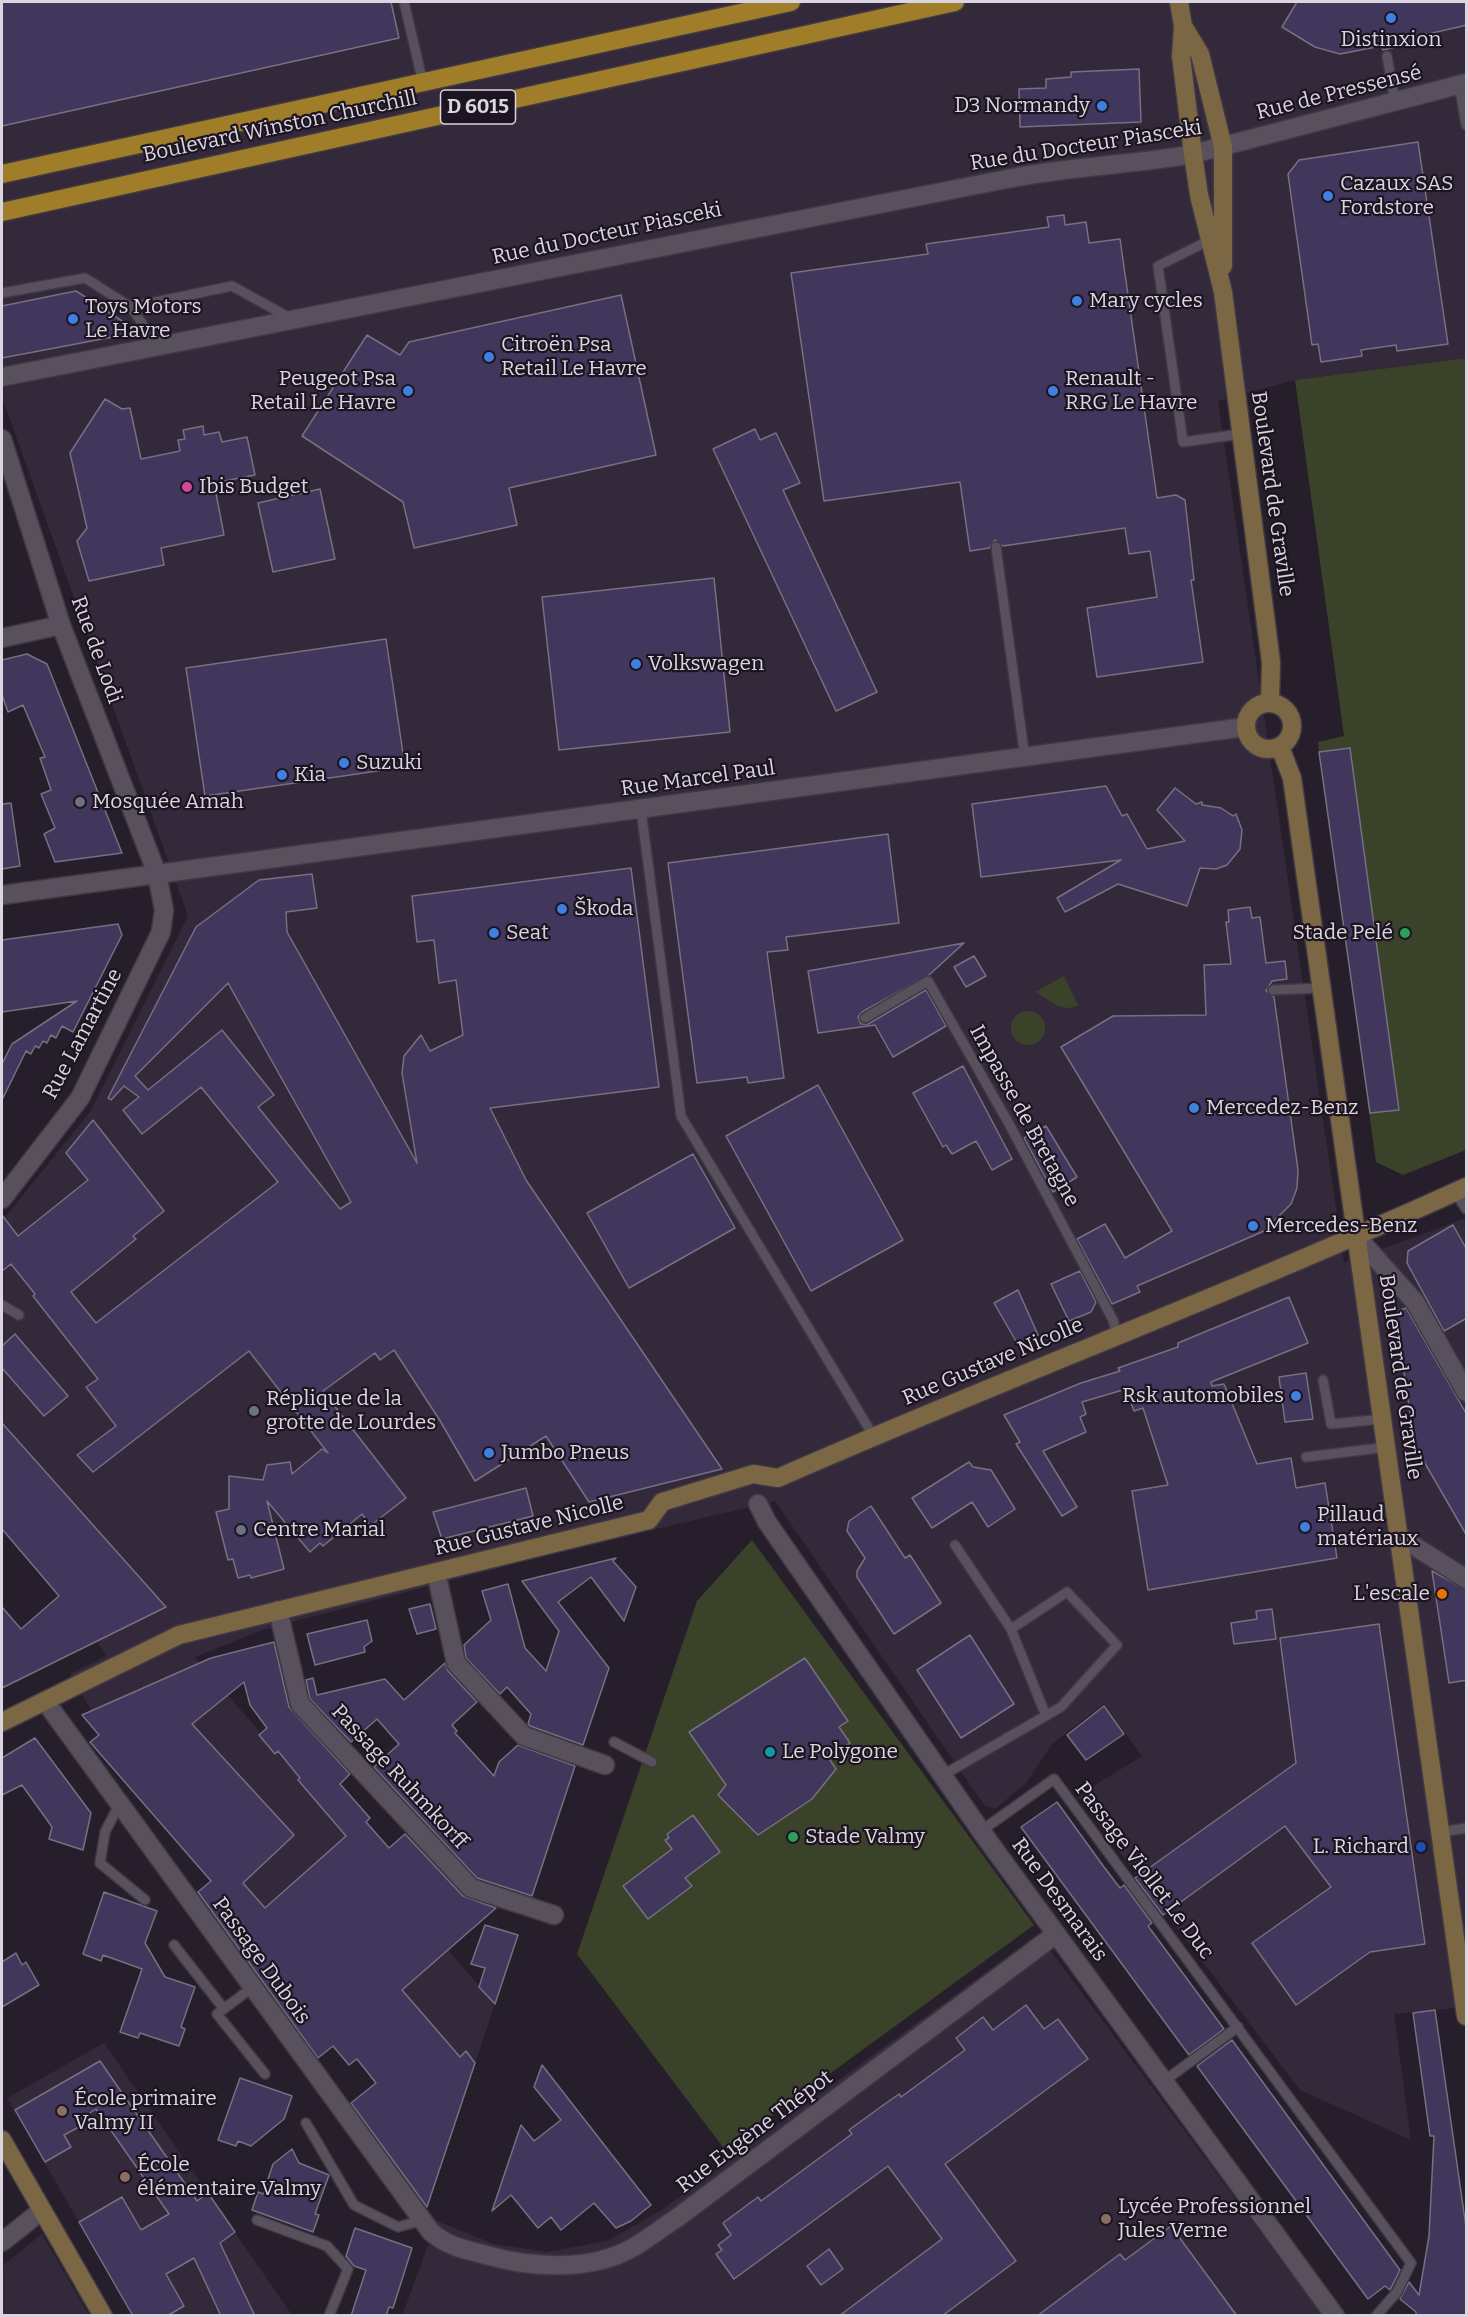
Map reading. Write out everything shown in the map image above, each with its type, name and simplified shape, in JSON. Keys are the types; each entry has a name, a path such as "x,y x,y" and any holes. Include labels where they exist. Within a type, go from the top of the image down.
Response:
{"main road":[{"name":"Boulevard Winston Churchill","path":"2,174 791,2"},
{"name":"Boulevard Winston Churchill","path":"2,212 955,2"}],"street":[{"name":"Boulevard de Graville","path":"1179,2 1183,26 1181,56 1193,154 1222,292 1271,662 1270,702"},
{"name":"Boulevard de Graville","path":"1183,26 1200,54 1223,147 1222,292"},
{"name":"Rue de Pressensé","path":"1223,147 1463,84"},
{"name":"Rue du Docteur Piasceki","path":"2,377 1029,174 1155,161 1223,147"},
{"name":"Rue de Lodi","path":"2,439 61,625 157,874"},
{"path":"2,638 61,625"},
{"path":"1270,702 1284,708 1292,721 1291,736 1280,747 1264,749 1251,741 1245,727 1250,712 1256,706 1270,702"},
{"name":"Rue Marcel Paul","path":"2,895 1245,727"},
{"name":"Boulevard de Graville","path":"1280,747 1292,778 1467,2016"},
{"name":"Rue Lamartine","path":"2,1199 80,1098 161,932 164,910 157,874"},
{"name":"Rue Gustave Nicolle","path":"2,1722 179,1635 649,1520 662,1502 753,1474 785,1475 1357,1237 1461,1189"},
{"path":"1357,1237 1415,1302 1467,1392"},
{"name":"Rue Desmarais","path":"758,1504 767,1522 981,1831 1335,2316"},
{"path":"1400,1537 1467,1579"},
{"path":"436,1572 456,1663 524,1736 605,1765"},
{"name":"Passage Ruhmkorff","path":"278,1610 300,1704 471,1888 554,1915"},
{"name":"Passage Dubois","path":"45,1701 423,2220 445,2244"},
{"name":"Rue Eugène Thépot","path":"445,2244 503,2260 552,2267 596,2260 632,2248 677,2218 1056,1934"},
{"path":"2,2140 103,2316"},
{"path":"2,2242 41,2211"}],"lane":[{"path":"404,2 423,83"},
{"path":"1387,56 1395,101"},
{"path":"1463,84 1467,124"},
{"path":"1210,240 1158,266 1183,442 1241,434"},
{"path":"2,292 85,278 131,307 158,347"},
{"path":"131,307 232,286 295,320"},
{"path":"996,547 1024,758"},
{"path":"641,810 681,1116 874,1437"},
{"name":"Impasse de Bretagne","path":"866,1018 928,981 1019,1143 1113,1320 1117,1335"},
{"path":"1273,990 1321,988"},
{"path":"1461,1189 1467,1209"},
{"path":"2,1305 19,1315"},
{"path":"1323,1380 1331,1424 1383,1419"},
{"path":"1306,1457 1387,1447"},
{"path":"955,1545 1011,1629 1046,1716"},
{"path":"943,1775 1061,1707 1117,1645 1067,1592 1011,1629"},
{"path":"614,1742 652,1762"},
{"name":"Passage Viollet Le Duc","path":"981,1831 1054,1779 1411,2263 1397,2292 1376,2316"},
{"path":"119,1805 105,1832 100,1863 145,1900"},
{"path":"1441,1832 1467,1828"},
{"path":"174,1945 224,2008"},
{"path":"253,1987 217,2014 265,2074"},
{"path":"1164,2081 1238,2027"},
{"path":"306,2124 354,2205 398,2227 423,2220"},
{"path":"257,2220 327,2246 348,2269 329,2316"}],"shaded area":[{"path":"2,2 1466,2 1466,358 1295,380 1218,401 1344,1263 1466,1218 1466,2007 1394,2014 1411,2140 1300,2090 1077,1796 1142,1756 1104,1704 1053,1743 1025,1784 995,1809 984,1805 775,1501 555,1553 262,1630 195,1657 495,2004 455,2124 91,1710 70,1674 106,1656 97,1641 2,1528 2,1221 90,1112 188,916 2,397"},
{"path":"1038,1934 1322,2315 402,2316 437,2221 494,2244 547,2252 607,2241 660,2211"},
{"name":"École élémentaire Valmy","path":"104,2043 292,2315 133,2315 7,2098"},
{"path":"42,2234 89,2315 2,2315 2,2266"}],"green space":[{"name":"Stade Pelé","path":"1466,358 1466,1150 1403,1175 1376,1162 1319,752 1318,742 1344,736 1295,380"},
{"path":"1064,976 1078,1005 1061,1007 1035,992"},
{"path":"1028,1011 1040,1016 1045,1028 1040,1040 1028,1045 1016,1040 1011,1028 1016,1016"},
{"name":"Stade Valmy","path":"752,1540 1034,1925 725,2150 577,1954 697,1601"}],"building":[{"path":"2,2 391,2 399,38 2,126"},
{"path":"1297,2 1467,2 1467,25 1415,37 1412,43 1383,50 1381,46 1340,54 1315,47 1282,27"},
{"path":"1139,69 1141,122 1020,127 1019,89 1046,88 1046,79 1071,77 1071,72"},
{"path":"1418,142 1448,344 1397,351 1396,345 1361,350 1362,356 1321,362 1318,344 1312,345 1288,174 1299,160"},
{"path":"1064,215 1065,225 1086,222 1089,243 1120,239 1157,498 1176,495 1185,500 1194,580 1191,580 1203,662 1097,677 1087,608 1157,597 1150,551 1129,554 1125,528 1003,546 995,540 989,548 970,551 960,482 824,501 791,273 928,254 926,244 1049,227 1047,217"},
{"path":"76,291 139,332 2,358 2,306"},
{"path":"621,295 656,455 509,488 517,525 414,548 403,502 302,436 367,335 400,355 409,342"},
{"path":"105,399 122,409 130,408 141,459 180,451 178,440 185,439 183,430 203,426 204,435 219,432 222,442 247,437 255,475 214,483 224,535 161,548 164,565 89,581 77,541 87,528 70,453"},
{"path":"755,429 760,440 776,433 800,483 783,490 877,692 836,711 713,449"},
{"path":"320,489 335,559 273,572 258,503"},
{"name":"Volkswagen","path":"714,578 730,732 559,750 542,597"},
{"path":"386,639 405,767 205,796 186,668"},
{"path":"27,654 47,664 122,853 55,862 44,834 55,828 41,794 51,790 40,758 45,757 23,705 8,712 2,695 2,660"},
{"path":"1350,748 1399,1110 1370,1113 1319,752"},
{"path":"1106,786 1122,816 1127,814 1147,849 1185,841 1157,810 1175,788 1196,804 1202,802 1202,805 1221,808 1233,816 1236,814 1242,830 1240,849 1227,865 1216,869 1200,868 1187,906 1118,884 1065,912 1057,898 1121,860 981,877 972,804"},
{"path":"11,803 20,866 2,869 2,804"},
{"path":"888,834 899,923 786,937 788,950 767,952 784,1078 748,1083 747,1077 697,1083 668,863"},
{"path":"631,868 659,1087 490,1108 526,1180 722,1469 589,1502 546,1436 475,1481 439,1419 394,1350 380,1360 375,1353 323,1391 406,1498 370,1526 362,1514 323,1546 320,1543 310,1552 267,1501 284,1569 251,1578 250,1575 238,1578 233,1559 228,1560 216,1512 229,1509 229,1476 263,1480 267,1465 290,1462 292,1474 322,1449 328,1453 249,1351 93,1472 77,1455 116,1426 86,1387 98,1379 11,1264 2,1271 2,1215 18,1236 88,1180 66,1153 93,1120 164,1211 133,1236 136,1239 71,1292 96,1323 278,1182 201,1087 142,1134 123,1110 139,1097 124,1086 111,1100 108,1098 196,927 259,880 312,874 317,908 286,912 287,932 417,1163 402,1073 404,1056 421,1035 430,1051 463,1035 456,980 439,983 434,940 417,942 412,896","holes":["228,983 351,1202 340,1209 258,1107 274,1095 222,1030 148,1090 135,1076"]},
{"name":"Mercedez-Benz","path":"1250,907 1252,918 1260,917 1266,963 1285,961 1287,979 1272,981 1266,991 1274,997 1298,1170 1297,1188 1291,1204 1264,1231 1137,1286 1140,1292 1112,1304 1077,1239 1105,1224 1125,1258 1172,1231 1061,1047 1113,1016 1206,1015 1204,965 1231,964 1226,922 1229,922 1228,910"},
{"path":"118,924 122,935 73,1032 62,1026 56,1038 51,1035 47,1043 43,1041 39,1048 35,1046 31,1054 26,1051 2,1100 2,1064 12,1044 77,1001 2,1012 2,940"},
{"path":"964,943 929,975 862,1012 858,1017 861,1024 868,1024 926,990 946,1026 893,1057 875,1025 818,1033 808,971"},
{"path":"974,956 986,976 966,987 954,967"},
{"path":"963,1066 1012,1159 992,1170 976,1141 952,1154 946,1145 943,1147 913,1093"},
{"path":"818,1085 903,1240 811,1291 726,1136"},
{"path":"1046,1126 1077,1177 1053,1192 1024,1138"},
{"path":"693,1154 735,1228 629,1288 587,1213"},
{"path":"1453,1225 1467,1250 1467,1318 1444,1331 1407,1263 1408,1251"},
{"path":"1080,1271 1096,1302 1091,1312 1069,1321 1051,1284"},
{"path":"1018,1290 1038,1335 1017,1343 994,1303"},
{"path":"1289,1297 1308,1343 1211,1382 1212,1386 1224,1384 1257,1464 1291,1458 1296,1488 1325,1483 1337,1558 1148,1590 1132,1491 1168,1485 1143,1408 1134,1411 1126,1389 1082,1402 1086,1414 1080,1417 1086,1432 1043,1451 1077,1507 1062,1516 1016,1444 1020,1442 1004,1415 1081,1383 1120,1371 1118,1368 1178,1347 1178,1343"},
{"path":"1406,1308 1467,1415 1467,1536 1415,1446 1395,1312"},
{"path":"15,1334 68,1396 44,1416 2,1368 2,1346"},
{"path":"1306,1373 1313,1419 1285,1422 1279,1377"},
{"path":"2,1423 166,1607 2,1688 2,1607 21,1629 59,1596 2,1529"},
{"path":"969,1462 973,1467 991,1470 1015,1509 988,1527 972,1502 932,1528 912,1498"},
{"path":"526,1488 533,1516 442,1539 433,1512"},
{"path":"871,1506 905,1558 910,1555 941,1603 894,1634 857,1577 857,1571 865,1558 847,1531 849,1521"},
{"path":"616,1558 613,1561 636,1587 624,1621 591,1577 558,1602 609,1668 583,1745 530,1726 528,1724 531,1714 507,1687 500,1694 466,1658 464,1645 491,1620 482,1591 508,1584 525,1648 546,1671 559,1631 522,1581"},
{"path":"1432,1571 1467,1590 1467,1680 1449,1683"},
{"path":"430,1604 436,1629 417,1634 409,1609"},
{"path":"1272,1609 1276,1639 1234,1644 1231,1623 1257,1619 1256,1611"},
{"path":"367,1620 372,1641 364,1647 365,1652 315,1665 307,1634"},
{"path":"1379,1624 1425,1944 1370,1952 1296,2005 1252,1943 1331,1887 1285,1826 1163,1915 1135,1878 1296,1763 1280,1638"},
{"path":"970,1635 1014,1704 961,1738 917,1670"},
{"path":"274,1642 289,1707 350,1774 340,1784 370,1818 366,1822 389,1848 405,1834 463,1896 496,1908 402,1990 460,2057 466,2051 475,2063 427,2207 351,2103 376,2083 357,2059 349,2065 333,2046 318,2058 198,1892 211,1881 90,1742 99,1735 82,1715 211,1658","holes":["244,1682 250,1705 267,1728 259,1735 275,1754 278,1751 300,1778 298,1780 346,1836 265,1908 243,1883 294,1835 192,1724"]},
{"name":"Le Polygone","path":"805,1658 848,1721 839,1727 850,1743 828,1757 836,1769 812,1799 758,1835 718,1795 726,1785 689,1732"},
{"path":"445,1663 448,1671 477,1702 452,1725 457,1731 455,1733 494,1776 499,1762 518,1745 575,1766 532,1896 477,1878 374,1767 399,1744 377,1719 351,1742 310,1699 306,1680 313,1678 317,1695 385,1679 404,1700"},
{"path":"1104,1706 1124,1734 1086,1760 1067,1735"},
{"path":"35,1738 91,1813 83,1850 49,1839 52,1827 22,1785 2,1795 2,1758"},
{"path":"1057,1802 1120,1888 1124,1885 1152,1923 1148,1926 1224,2029 1189,2055 1021,1827"},
{"path":"693,1815 720,1852 685,1878 692,1886 648,1919 623,1886 672,1849 665,1840 669,1838 667,1834"},
{"path":"104,1892 157,1911 145,1943 165,1977 195,1987 181,2027 185,2029 179,2046 140,2033 138,2038 120,2032 142,1969 103,1955 101,1961 83,1954"},
{"path":"485,1925 518,1935 495,2004 479,1987 485,1968 471,1964"},
{"path":"16,1953 22,1965 26,1962 39,1985 2,2007 2,1962"},
{"path":"1026,2005 1044,2029 1058,2019 1088,2059 945,2164 1016,2261 942,2316 839,2316 942,2239 888,2166 734,2279 716,2254 722,2250 718,2245 731,2235 723,2223 758,2197 761,2201 852,2134 849,2130 899,2094 901,2097 965,2050 956,2038 983,2017 993,2030"},
{"path":"1435,2010 1467,2234 1467,2316 1416,2316 1416,2312 1400,2299 1409,2282 1419,2295 1429,2236 1434,2136 1430,2136 1413,2013"},
{"path":"1232,2040 1400,2270 1390,2290 1385,2286 1368,2299 1197,2066"},
{"path":"100,2061 197,2201 208,2193 235,2232 220,2243 255,2316 221,2316 194,2258 166,2274 184,2306 167,2316 133,2316 79,2222 122,2197 141,2230 169,2214 96,2109 78,2121 81,2126 64,2135 71,2147 45,2162 15,2110"},
{"path":"542,2065 651,2205 631,2221 616,2228 594,2203 561,2230 551,2217 538,2228 511,2195 492,2211 521,2125 534,2141 561,2120 534,2087"},
{"path":"240,2078 292,2096 284,2119 251,2146 238,2141 236,2146 218,2140"},
{"path":"292,2149 299,2163 329,2175 315,2214 319,2215 313,2232 252,2210 258,2192 263,2194 273,2164"},
{"path":"1171,2226 1237,2316 1037,2316 1120,2254 1125,2260"},
{"path":"355,2228 412,2248 393,2308 389,2307 386,2316 351,2316 366,2270 354,2266 346,2256"},
{"path":"829,2249 843,2269 821,2285 807,2266"}],"place":[{"name":"Distinxion","path":"1391,18"},
{"name":"D3 Normandy","path":"1102,106"},
{"name":"Cazaux SAS Fordstore","path":"1328,196"},
{"name":"Mary cycles","path":"1077,301"},
{"name":"Toys Motors Le Havre","path":"73,319"},
{"name":"Citroën Psa Retail Le Havre","path":"489,357"},
{"name":"Peugeot Psa Retail Le Havre","path":"408,391"},
{"name":"Renault - RRG Le Havre","path":"1053,391"},
{"name":"Ibis Budget","path":"187,487"},
{"name":"Volkswagen","path":"636,664"},
{"name":"Suzuki","path":"344,763"},
{"name":"Kia","path":"282,775"},
{"name":"Mosquée Amah","path":"80,802"},
{"name":"Škoda","path":"562,909"},
{"name":"Seat","path":"494,933"},
{"name":"Stade Pelé","path":"1405,933"},
{"name":"Mercedez-Benz","path":"1194,1108"},
{"name":"Mercedes-Benz","path":"1253,1226"},
{"name":"Rsk automobiles","path":"1296,1396"},
{"name":"Réplique de la grotte de Lourdes","path":"254,1411"},
{"name":"Jumbo Pneus","path":"489,1453"},
{"name":"Pillaud matériaux","path":"1305,1527"},
{"name":"Centre Marial","path":"241,1530"},
{"name":"L'escale","path":"1442,1594"},
{"name":"Le Polygone","path":"770,1752"},
{"name":"Stade Valmy","path":"793,1837"},
{"name":"L. Richard","path":"1421,1847"},
{"name":"École primaire Valmy II","path":"62,2111"},
{"name":"École élémentaire Valmy","path":"125,2177"},
{"name":"Lycée Professionnel Jules Verne","path":"1106,2219"}]}
